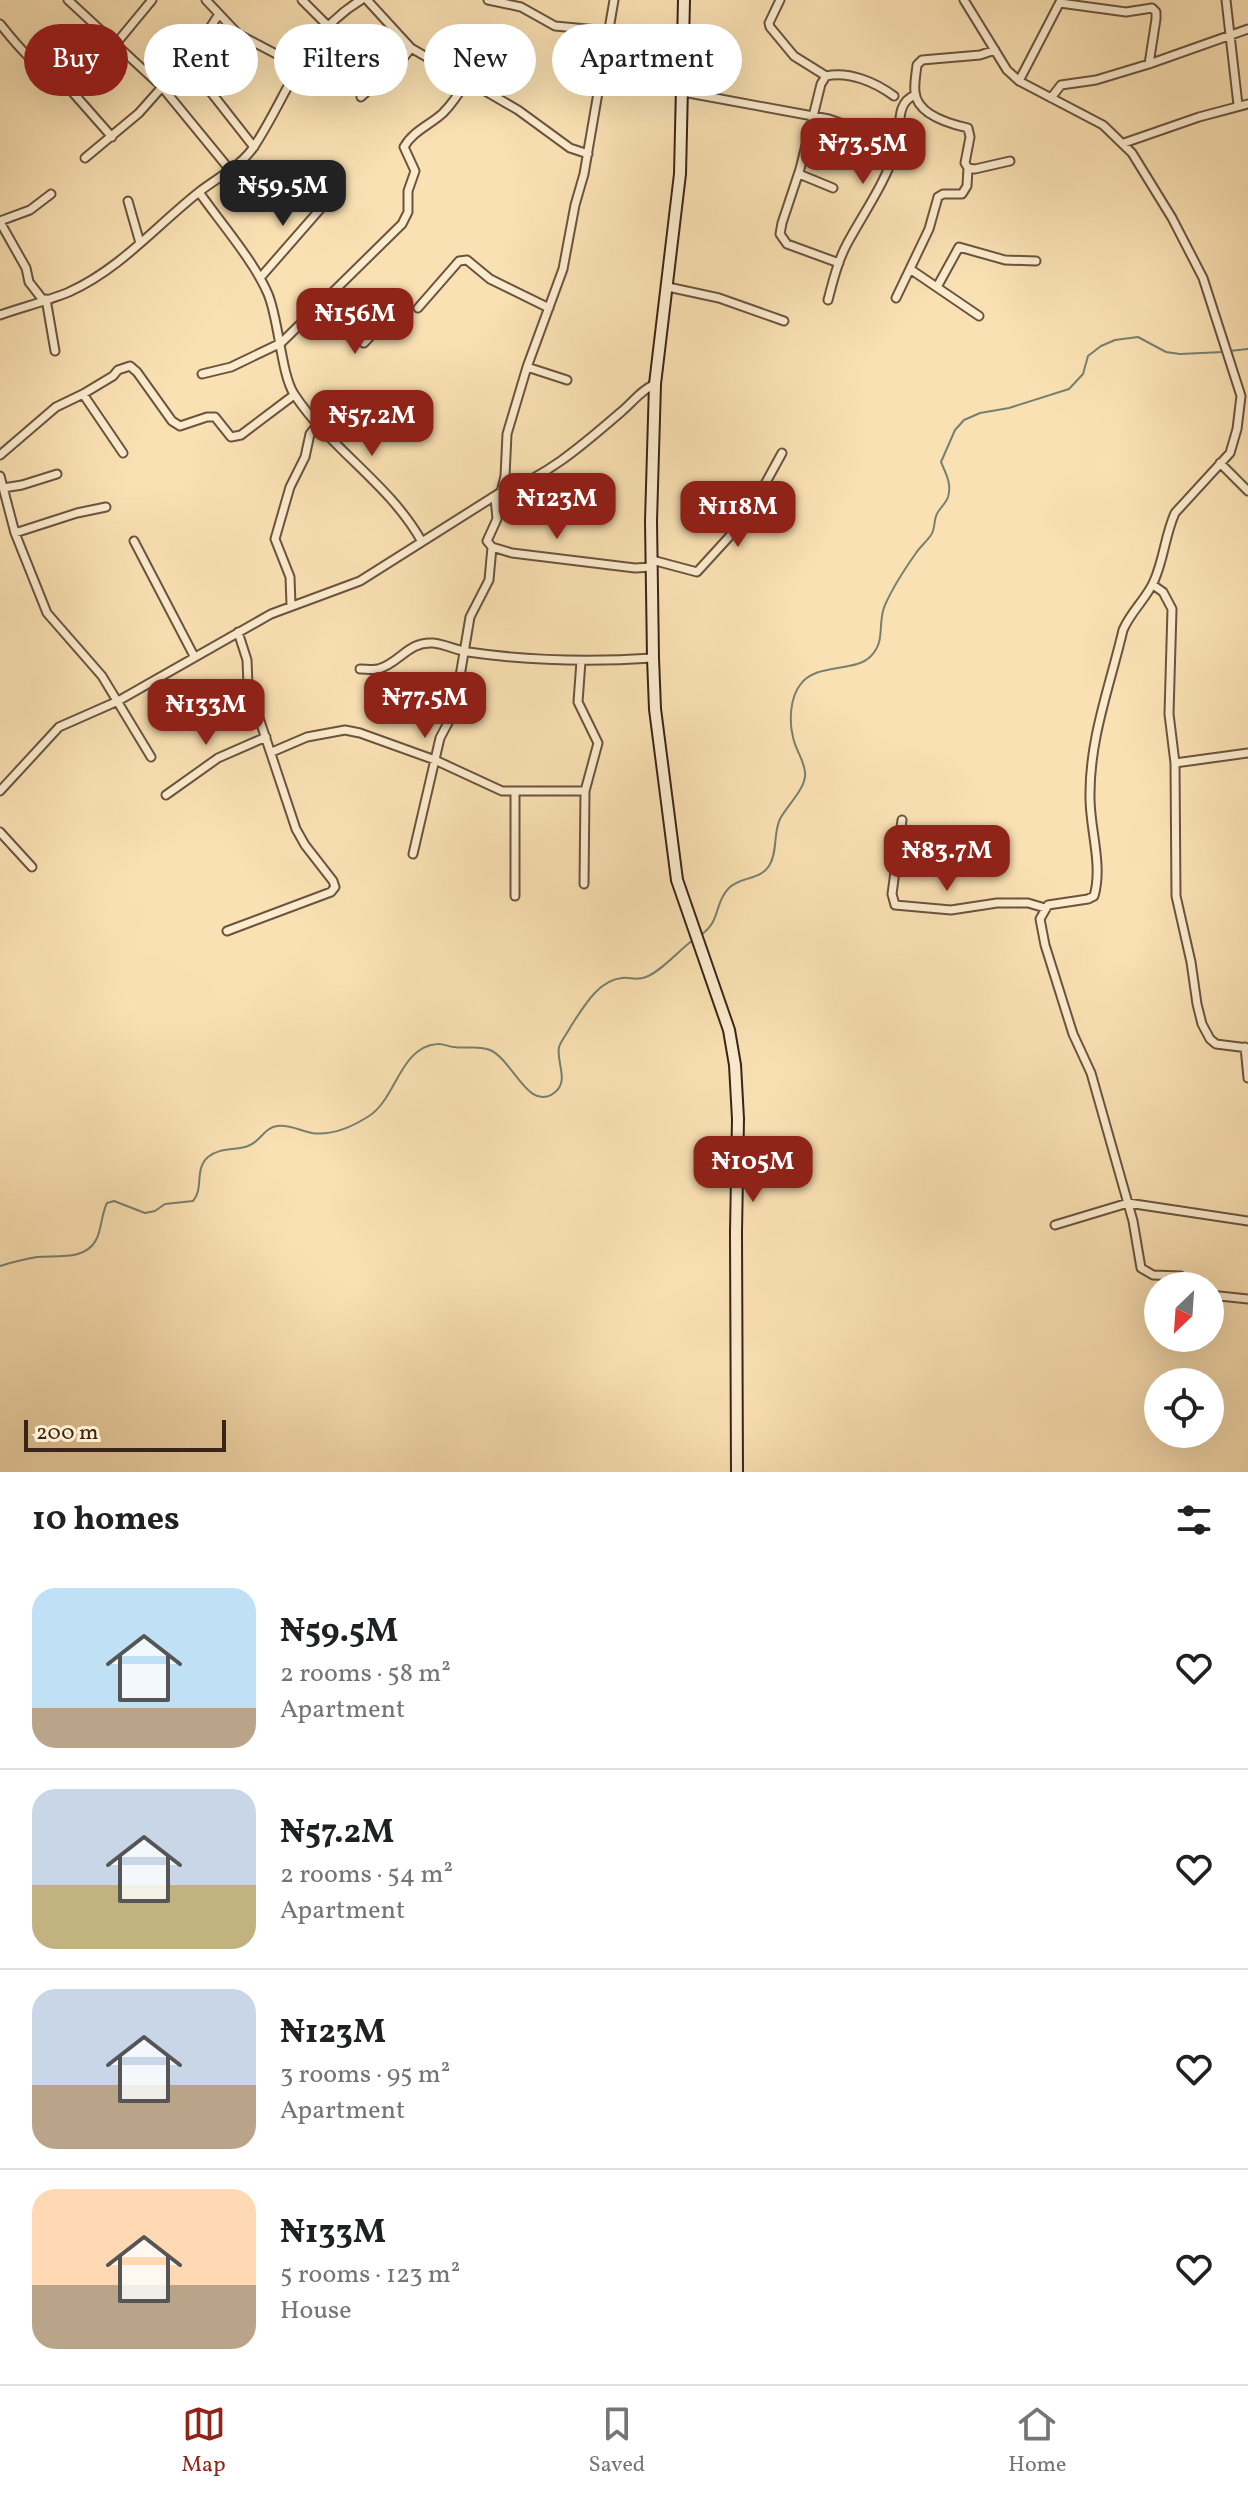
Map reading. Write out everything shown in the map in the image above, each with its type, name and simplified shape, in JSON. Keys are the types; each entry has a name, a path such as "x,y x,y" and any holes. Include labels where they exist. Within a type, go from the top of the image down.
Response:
{"main road":[{"path":"684,0 684,24"},
{"path":"683,96 678,189 655,384 652,563 655,709 677,880 729,1030 735,1065 738,1119 737,1472"}],"street":[{"path":"68,0 94,24"},
{"path":"128,29 152,0"},
{"path":"206,0 245,39 274,54"},
{"path":"302,0 326,24"},
{"path":"328,24 364,0 411,48 424,55"},
{"path":"488,0 521,7 552,24"},
{"path":"610,24 614,0"},
{"path":"780,0 769,23 794,56 826,76 863,79 880,85 894,96"},
{"path":"964,0 1007,70 1019,81 1103,125 1124,143 1172,218 1203,278 1245,398 1230,453 1175,513 1153,585 1130,615 1123,630 1096,729 1090,798 1096,863 1094,896 1048,905 1040,919 1042,937 1073,1034 1091,1073 1128,1203 1141,1268 1148,1272"},
{"path":"1226,0 1238,105"},
{"path":"1019,81 1060,1 1126,12 1152,8 1156,19 1149,64"},
{"path":"213,24 219,14"},
{"path":"0,24 24,53"},
{"path":"1051,98 1061,85 1096,80 1248,29"},
{"path":"361,97 411,48"},
{"path":"896,298 929,229 938,197 962,194 967,186 968,128 936,117 922,108 915,95 917,65 922,60 980,55 995,50"},
{"path":"128,56 144,71"},
{"path":"826,76 782,223 782,240 839,263"},
{"path":"828,300 847,243 871,206 899,141 901,105 906,98 915,95"},
{"path":"76,96 112,137"},
{"path":"85,158 112,137 153,96"},
{"path":"169,96 230,170"},
{"path":"214,96 254,147"},
{"path":"0,315 69,292 100,274 140,243 254,147 281,96"},
{"path":"202,374 231,367 281,343 406,218 408,191 415,171 404,147 413,135 442,114 457,96"},
{"path":"494,96 570,148 588,154"},
{"path":"598,96 563,269 527,367 507,434 505,476 498,494 497,519 487,541 492,547 512,553 635,568 652,563 697,572 739,526 757,490 765,484 782,453"},
{"path":"716,96 813,118 845,122 874,135 899,141"},
{"path":"1124,143 1248,104"},
{"path":"968,168 1010,161"},
{"path":"799,174 833,188"},
{"path":"199,192 269,295 294,395 338,448 404,512 422,542"},
{"path":"51,194 30,210 0,221 26,268 29,282 44,300 55,351"},
{"path":"260,278 329,199"},
{"path":"128,201 140,243"},
{"path":"937,287 959,247 1005,260 1036,261"},
{"path":"418,308 459,261 467,260 490,279 549,308"},
{"path":"910,269 979,316"},
{"path":"668,287 719,298 784,321"},
{"path":"322,302 356,339 364,343 391,314"},
{"path":"0,455 56,407 130,366 172,421 180,426 215,417 231,437 241,435 294,395"},
{"path":"527,367 567,380"},
{"path":"1,789 59,727 118,701 194,656 291,605 360,581 464,513 498,494 523,485 560,461 645,389 655,384"},
{"path":"83,394 123,453"},
{"path":"291,605 290,577 275,539 290,487 305,457 310,434 318,424"},
{"path":"1220,463 1248,491"},
{"path":"3,488 57,474"},
{"path":"0,476 15,533 47,613 102,676 151,757"},
{"path":"15,533 106,507"},
{"path":"134,541 194,656"},
{"path":"413,854 440,738 449,721 470,617 489,580 492,547"},
{"path":"1153,585 1163,592 1172,609 1169,714 1175,763 1176,896 1202,1024 1216,1044 1247,1048 1248,1078"},
{"path":"227,931 331,892 335,887 296,829 248,685 247,660 238,632"},
{"path":"360,669 377,669 391,663 408,648 433,643 465,652 581,661 653,658"},
{"path":"581,661 578,702 598,743 585,791 584,884"},
{"path":"272,752 307,737 345,730 435,760 502,791 585,791"},
{"path":"166,795 218,758 266,737"},
{"path":"1175,763 1248,753"},
{"path":"515,791 515,896"},
{"path":"902,820 892,894 895,905 951,910 973,905 1028,903 1045,908"},
{"path":"0,832 32,867"},
{"path":"1055,1225 1128,1203 1248,1221"},
{"path":"1224,1296 1248,1299"}],"waterway":[{"path":"702,934 715,918 728,889 765,871 772,861 780,819 805,778 791,724 792,703 797,690 816,673 864,661 876,650 888,598 931,535 936,515 948,497 949,483 941,462 955,430 964,420 980,413 1009,408 1069,389 1083,374 1088,356 1115,340 1138,337 1166,352 1180,354 1223,352"},
{"path":"1229,351 1248,349"},
{"path":"0,1266 85,1251 96,1240 107,1203 114,1201 145,1213 165,1204 193,1201 198,1191 201,1167 208,1157 217,1152 248,1146 273,1127 286,1126 320,1134 356,1124 378,1108 406,1064 425,1047 439,1044 490,1050 536,1096 545,1097 554,1093 562,1077 559,1047 598,989 613,980 639,979 652,974 693,940"}]}
